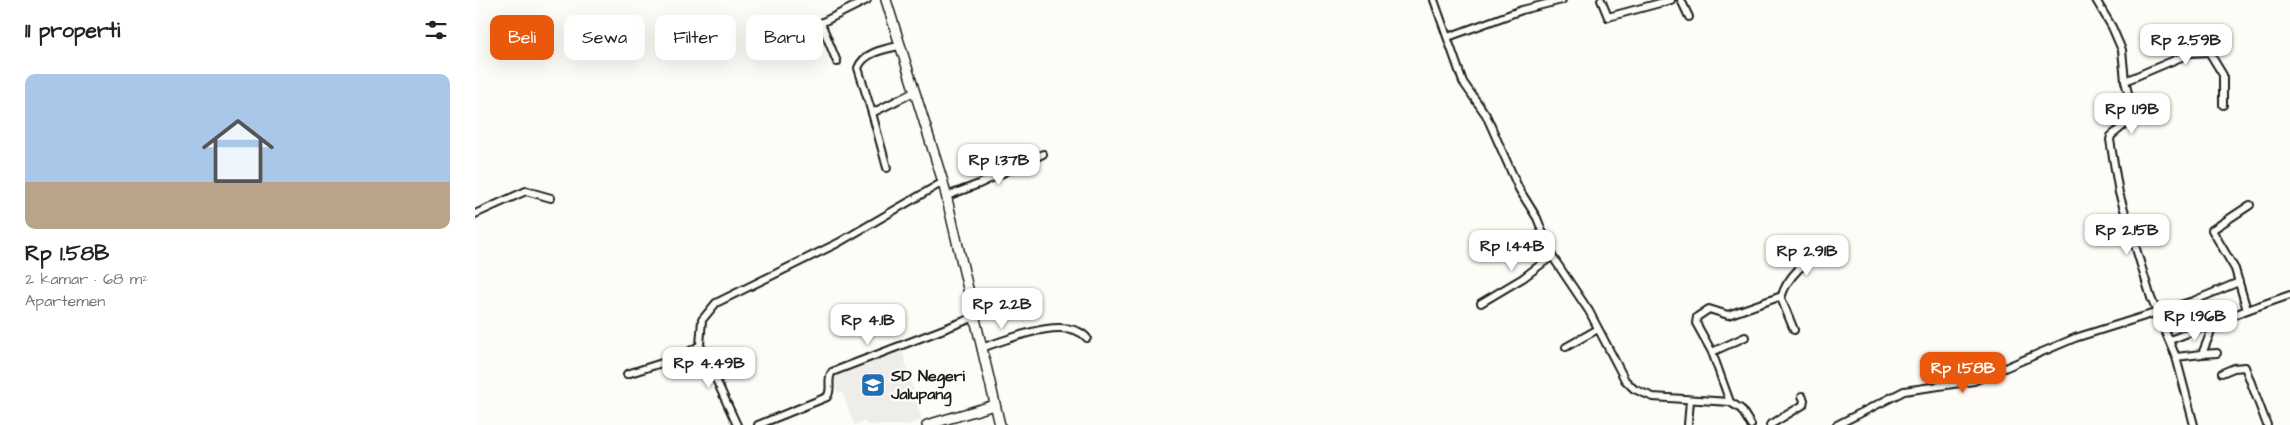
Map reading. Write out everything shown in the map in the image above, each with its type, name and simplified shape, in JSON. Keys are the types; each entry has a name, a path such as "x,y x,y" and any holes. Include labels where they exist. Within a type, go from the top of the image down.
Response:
{"street":[{"path":"837,62 821,23 867,0"},
{"path":"886,0 947,196 1000,425"},
{"path":"1434,0 1463,82 1486,115 1519,189 1537,218 1552,256 1589,311 1623,376 1634,389 1653,397 1730,402 1741,409 1751,425"},
{"path":"1448,37 1522,10 1562,0"},
{"path":"1601,0 1608,17 1671,0"},
{"path":"1681,0 1689,17"},
{"path":"2095,0 2112,27 2122,50 2125,81 2134,117 2111,136 2110,140 2119,193 2157,311 2176,357 2194,425"},
{"path":"887,168 858,68 864,58 899,46"},
{"path":"2125,81 2191,53 2209,52 2223,75 2223,105"},
{"path":"872,113 914,92"},
{"path":"947,196 979,184 1043,154"},
{"path":"737,425 700,345 702,320 716,302 838,243 943,182"},
{"path":"475,214 526,191 551,198"},
{"path":"2247,310 2232,262 2213,230 2250,205"},
{"path":"1794,330 1781,298 1786,284 1810,258 1825,251"},
{"path":"1481,303 1523,278 1552,256"},
{"path":"1837,425 1905,391 1975,381 2075,338 2193,301 2239,282"},
{"path":"2170,340 2290,295"},
{"path":"1730,402 1712,352 1696,323 1697,317 1709,310 1728,315 1767,300 1781,298"},
{"path":"759,425 827,397 830,390 829,379 832,372 975,317"},
{"path":"2202,354 2213,324"},
{"path":"981,348 1030,333 1056,328 1078,330 1087,338"},
{"path":"1566,347 1599,329"},
{"path":"1712,352 1745,337"},
{"path":"627,374 681,357 700,345"},
{"path":"2176,357 2217,353"},
{"path":"2222,373 2234,368 2245,367 2267,425"},
{"path":"1770,425 1803,405 1804,400 1802,396"},
{"path":"1687,425 1689,400"},
{"path":"927,425 995,405"}],"shaded area":[{"name":"SD Negeri Jalupang","path":"901,347 922,420 908,425 866,425 865,421 854,425 842,392 838,393 832,377"}],"place":[{"name":"SD Negeri Jalupang","path":"873,385"}]}
